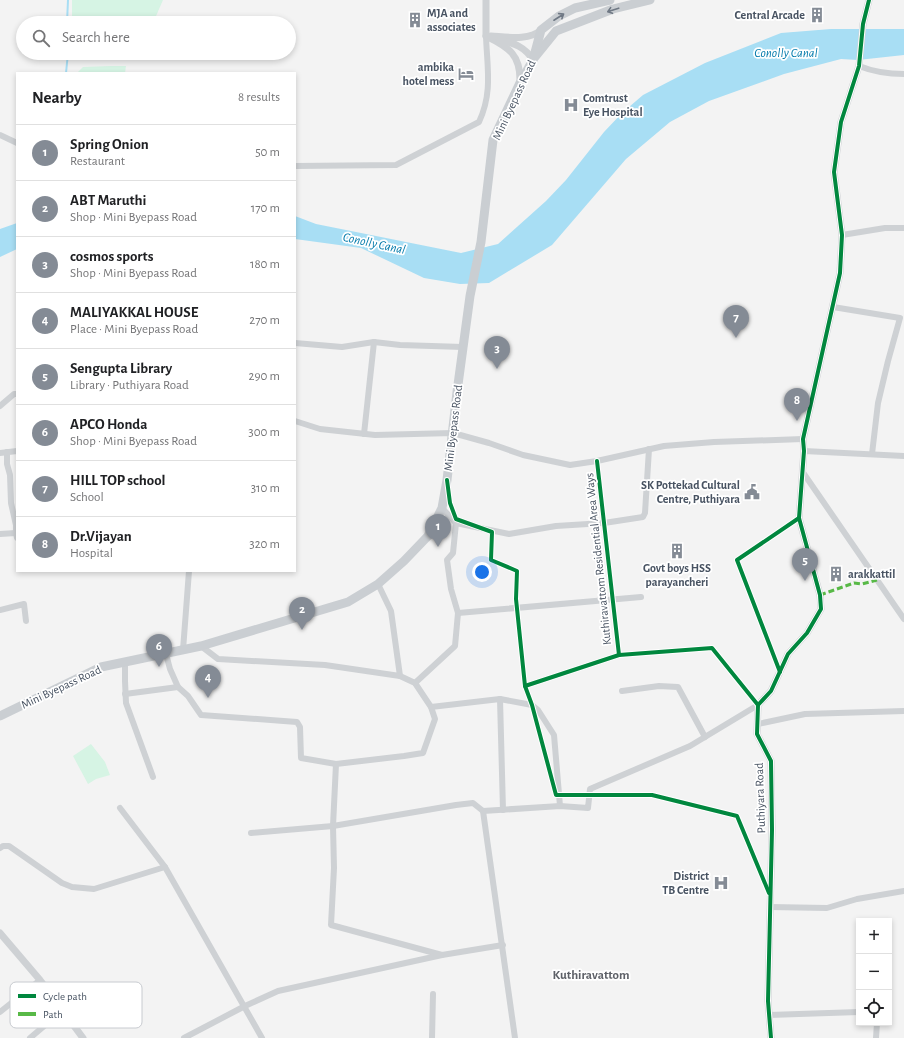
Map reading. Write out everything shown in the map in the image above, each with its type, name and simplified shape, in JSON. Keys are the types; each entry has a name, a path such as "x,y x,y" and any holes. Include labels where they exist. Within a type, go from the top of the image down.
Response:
{"main road":[{"path":"541,30 559,16 575,8 610,0"},
{"path":"533,60 556,31 613,9 650,0"},
{"name":"Mini Byepass Road","path":"0,716 101,667 201,646 348,602 378,584 404,562 428,536 442,508 470,296 481,242 494,140 520,83 533,60 541,30"}],"street":[{"path":"296,166 396,165 479,122 485,109 489,82 486,36 486,0"},
{"path":"251,833 333,826 473,803 483,811 560,806 588,808 590,790 690,746 758,705 771,691 788,654 807,633 821,609 820,596 799,518 804,451 803,439 840,273 842,235 834,172 841,122 859,66 863,24 869,0"},
{"path":"486,36 529,36 536,35 541,30"},
{"path":"486,36 522,47 528,52 533,60"},
{"path":"486,36 501,43 514,55 518,63 520,83"},
{"path":"859,66 887,74 904,74"},
{"path":"0,135 16,143"},
{"path":"842,235 885,228 904,228"},
{"path":"833,307 902,318 888,361 878,403 872,454"},
{"path":"364,434 374,342"},
{"path":"296,343 342,347 374,342 400,345 463,347"},
{"path":"0,406 16,394"},
{"path":"296,421 320,429 376,435 453,433 489,443 523,455 570,465 597,461 664,446 714,442 803,439"},
{"path":"442,508 456,523 509,534 556,526 604,523 643,517 645,513 649,449"},
{"path":"0,534 16,535 16,525 11,503 10,475 3,452 16,451"},
{"path":"804,451 904,456"},
{"path":"802,471 904,619"},
{"path":"415,683 455,646 458,613 451,589 447,560 453,553 456,523"},
{"path":"183,650 189,572"},
{"path":"378,584 391,610 400,676"},
{"path":"458,613 641,597"},
{"path":"0,610 24,604 26,621"},
{"path":"166,654 178,687 188,696 201,715 297,722 300,727 301,758 336,764 422,753 435,719 431,707 415,683 400,676 325,665 218,658 201,646"},
{"path":"125,663 126,703 153,777"},
{"path":"622,691 659,686 678,687 706,737"},
{"path":"125,694 178,687"},
{"path":"431,707 500,700 532,706 538,710 554,735 560,806"},
{"path":"500,700 503,810"},
{"name":"Puthiyara Road","path":"758,705 757,734 771,762 772,830 768,1001 771,1038"},
{"path":"758,724 805,714 904,711"},
{"path":"336,764 333,826 334,868 331,924 442,955"},
{"path":"120,808 165,867 262,1038"},
{"path":"483,811 515,1038"},
{"path":"0,848 3,846 9,846 62,883 83,889 94,889 165,867"},
{"path":"770,907 827,908 857,899 904,892"},
{"path":"0,933 40,980 38,982"},
{"path":"184,1038 245,1006 278,992 442,955 503,945"},
{"path":"432,1038 433,994"},
{"path":"0,1012 10,1004"},
{"path":"769,1015 856,1012"},
{"path":"876,1038 877,1026"},
{"path":"30,1038 42,1028"},
{"path":"76,1028 83,1038"}],"green space":[{"path":"72,0 163,0 156,16 72,16"},
{"path":"126,66 125,72 78,72 83,67"},
{"path":"91,744 105,762 110,775 96,779 88,784 73,756"}],"water":[{"name":"Conolly Canal","path":"831,29 904,29 904,55 858,60 841,59 784,74 709,101 670,122 626,159 552,245 489,283 460,284 424,278 361,248 296,239 296,216 316,224 461,253 498,244 546,201 566,180 604,132 622,113 643,95 705,63 781,33"},
{"path":"16,223 16,249 0,257 0,229"}],"waterway":[{"path":"67,16 68,0"},
{"path":"66,72 67,60"}],"marked path":[{"path":"820,595 854,583 862,584 877,580"}],"cycle path":[{"path":"771,1038 768,1001 772,830 771,761 757,734 758,705 771,691 788,654 807,633 821,609 820,595 799,518 804,451 803,439 840,273 842,235 834,172 841,122 859,66 863,24 869,0"},
{"name":"Kuthiravattom Residential Area Ways","path":"597,461 619,655"},
{"path":"447,480 450,503 456,519 492,532 491,560 517,571 516,599 525,686 532,705 556,795 652,795 737,816 769,893"},
{"path":"780,672 737,560 799,518"},
{"path":"525,686 619,655 712,648 758,705"}],"place":[{"name":"Central Arcade","path":"817,15"},
{"name":"MJA and associates","path":"415,20"},
{"name":"ambika hotel mess","path":"466,74"},
{"name":"Comtrust Eye Hospital","path":"571,105"},
{"name":"HILL TOP school","path":"736,338"},
{"name":"cosmos sports","path":"497,369"},
{"name":"Dr.Vijayan","path":"797,421"},
{"name":"SK Pottekad Cultural Centre, Puthiyara","path":"752,492"},
{"name":"Spring Onion","path":"438,547"},
{"name":"Govt boys HSS parayancheri","path":"677,551"},
{"name":"arakkattil","path":"836,574"},
{"name":"Sengupta Library","path":"805,581"},
{"name":"ABT Maruthi","path":"302,630"},
{"name":"APCO Honda","path":"159,667"},
{"name":"MALIYAKKAL HOUSE","path":"208,698"},
{"name":"District TB Centre","path":"721,883"}],"district":[{"name":"Kuthiravattom","path":"591,975"}]}
